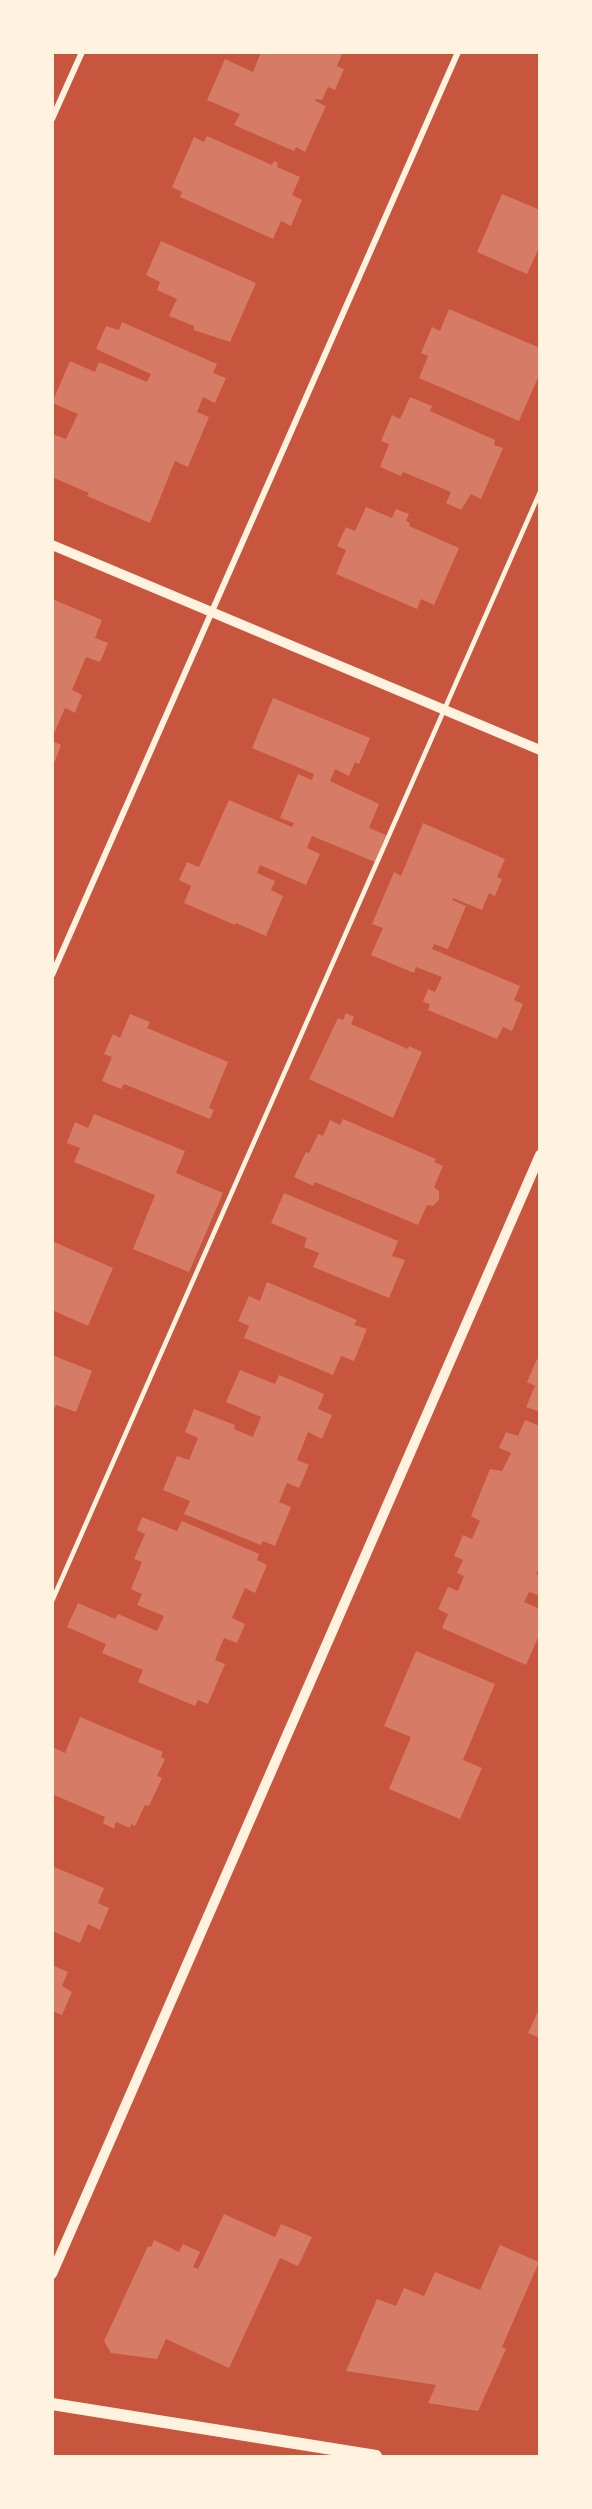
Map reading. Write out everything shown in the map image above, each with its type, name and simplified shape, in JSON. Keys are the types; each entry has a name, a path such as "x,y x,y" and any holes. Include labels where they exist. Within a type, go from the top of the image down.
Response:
{"main road":[{"path":"52,2404 376,2457"}],"street":[{"path":"52,119 82,52"},
{"path":"52,975 458,52"},
{"path":"52,545 540,750"},
{"path":"52,2274 540,1155"}],"lane":[{"path":"52,1601 540,492"}],"building":[{"path":"261,52 343,52 337,66 344,69 335,90 328,87 322,100 316,99 315,101 326,106 305,152 296,147 294,151 234,125 240,114 207,100 225,59 253,72"},
{"path":"207,136 272,165 274,161 278,163 277,167 300,177 292,195 302,200 291,226 281,221 273,239 180,197 182,192 172,187 194,137 204,142"},
{"path":"502,194 540,210 540,251 538,250 527,274 477,252"},
{"path":"161,241 256,283 230,342 194,330 194,326 169,316 177,299 157,290 160,282 146,275"},
{"path":"449,309 540,348 540,373 519,421 419,378 428,356 421,353 432,327 440,331"},
{"path":"122,322 217,364 213,373 226,378 215,403 203,397 197,412 209,417 188,467 175,461 150,523 87,496 89,493 52,477 52,434 66,439 78,414 52,403 70,361 95,372 99,362 147,382 151,374 96,349 106,326 119,330"},
{"path":"410,397 432,406 430,411 495,440 494,445 503,448 481,499 471,494 461,510 446,503 451,492 403,472 401,476 380,467 389,444 381,441 392,415 400,419"},
{"path":"366,507 392,518 396,509 409,514 406,521 410,523 409,526 459,548 434,605 421,599 417,609 336,574 346,550 337,546 346,527 355,531"},
{"path":"52,599 102,620 95,638 108,643 100,662 86,657 72,690 82,695 75,713 65,708 53,736"},
{"path":"273,698 370,738 359,764 355,762 349,776 335,769 330,781 379,804 369,828 386,835 375,862 312,836 307,848 320,854 306,885 260,865 257,873 275,881 271,890 283,896 266,936 184,903 191,886 179,880 187,862 199,867 229,800 292,827 294,823 280,818 298,774 312,780 314,774 252,748"},
{"path":"52,741 61,745 53,766 52,766"},
{"path":"423,823 505,859 497,877 502,879 495,896 489,893 482,910 453,898 452,900 466,906 448,949 434,944 432,949 520,986 514,1000 523,1004 512,1031 503,1027 497,1039 428,1010 430,1004 423,1002 428,989 435,992 442,977 416,967 414,973 371,955 383,928 372,924 394,872 401,876"},
{"path":"346,1013 354,1017 351,1024 408,1049 409,1046 422,1052 393,1118 309,1079 338,1018 343,1020"},
{"path":"130,1014 150,1022 147,1028 228,1062 209,1108 214,1110 210,1119 124,1084 121,1089 102,1081 112,1057 104,1054 113,1034 120,1038"},
{"path":"94,1114 185,1151 176,1173 223,1193 189,1272 133,1249 155,1195 74,1162 80,1148 67,1143 75,1122 88,1128"},
{"path":"343,1119 436,1159 434,1162 443,1166 434,1187 439,1191 439,1200 433,1206 427,1205 418,1225 315,1182 313,1186 294,1177 318,1134 323,1136 330,1120 340,1125"},
{"path":"284,1193 398,1241 392,1256 405,1260 389,1298 313,1267 319,1253 304,1247 307,1238 271,1223"},
{"path":"52,1241 113,1268 88,1326 52,1310"},
{"path":"267,1282 357,1320 354,1325 367,1329 354,1361 341,1356 333,1375 244,1338 249,1326 238,1321 249,1296 260,1301"},
{"path":"52,1355 92,1371 76,1412 56,1405 52,1413"},
{"path":"537,1359 540,1361 540,1412 526,1407 535,1386 527,1382"},
{"path":"240,1370 275,1384 279,1375 324,1394 318,1409 332,1415 322,1439 308,1432 297,1460 309,1465 299,1488 287,1483 279,1502 291,1507 275,1546 263,1541 261,1545 184,1514 190,1501 163,1490 177,1456 189,1460 198,1438 185,1432 194,1409 235,1425 234,1429 253,1437 261,1417 226,1402"},
{"path":"525,1420 540,1426 540,1566 536,1574 540,1576 540,1596 529,1592 524,1602 540,1609 540,1633 526,1665 442,1628 448,1614 438,1609 448,1587 458,1591 464,1576 457,1573 463,1560 454,1556 463,1535 472,1539 480,1521 471,1516 490,1469 502,1471 511,1453 499,1448 506,1432 518,1436"},
{"path":"142,1517 177,1531 182,1521 259,1554 257,1560 267,1565 255,1593 245,1588 232,1618 245,1624 237,1643 224,1638 215,1660 225,1664 208,1704 198,1700 195,1706 138,1682 143,1670 102,1653 106,1644 67,1627 78,1603 115,1619 118,1614 157,1631 164,1616 137,1605 142,1594 131,1589 142,1562 134,1559 145,1534 137,1530"},
{"path":"416,1651 495,1684 463,1760 482,1768 460,1819 389,1789 411,1737 384,1726"},
{"path":"80,1717 163,1752 161,1757 165,1759 157,1776 162,1778 149,1806 145,1805 135,1826 131,1824 130,1828 116,1822 114,1829 103,1823 105,1817 52,1794 52,1747 65,1753"},
{"path":"52,1866 104,1888 98,1903 109,1908 100,1930 88,1924 80,1943 52,1931"},
{"path":"52,1965 68,1972 62,1986 72,1992 62,2015 52,2011"},
{"path":"540,2007 540,2038 528,2033"},
{"path":"224,2214 275,2237 281,2224 312,2237 298,2266 280,2258 229,2368 166,2339 157,2359 111,2353 104,2341 148,2246 151,2247 154,2240 179,2252 183,2244 200,2252 193,2267 198,2269"},
{"path":"500,2245 539,2262 502,2347 506,2349 478,2411 428,2403 436,2385 346,2371 377,2299 396,2306 404,2288 424,2296 435,2272 480,2290"}]}
